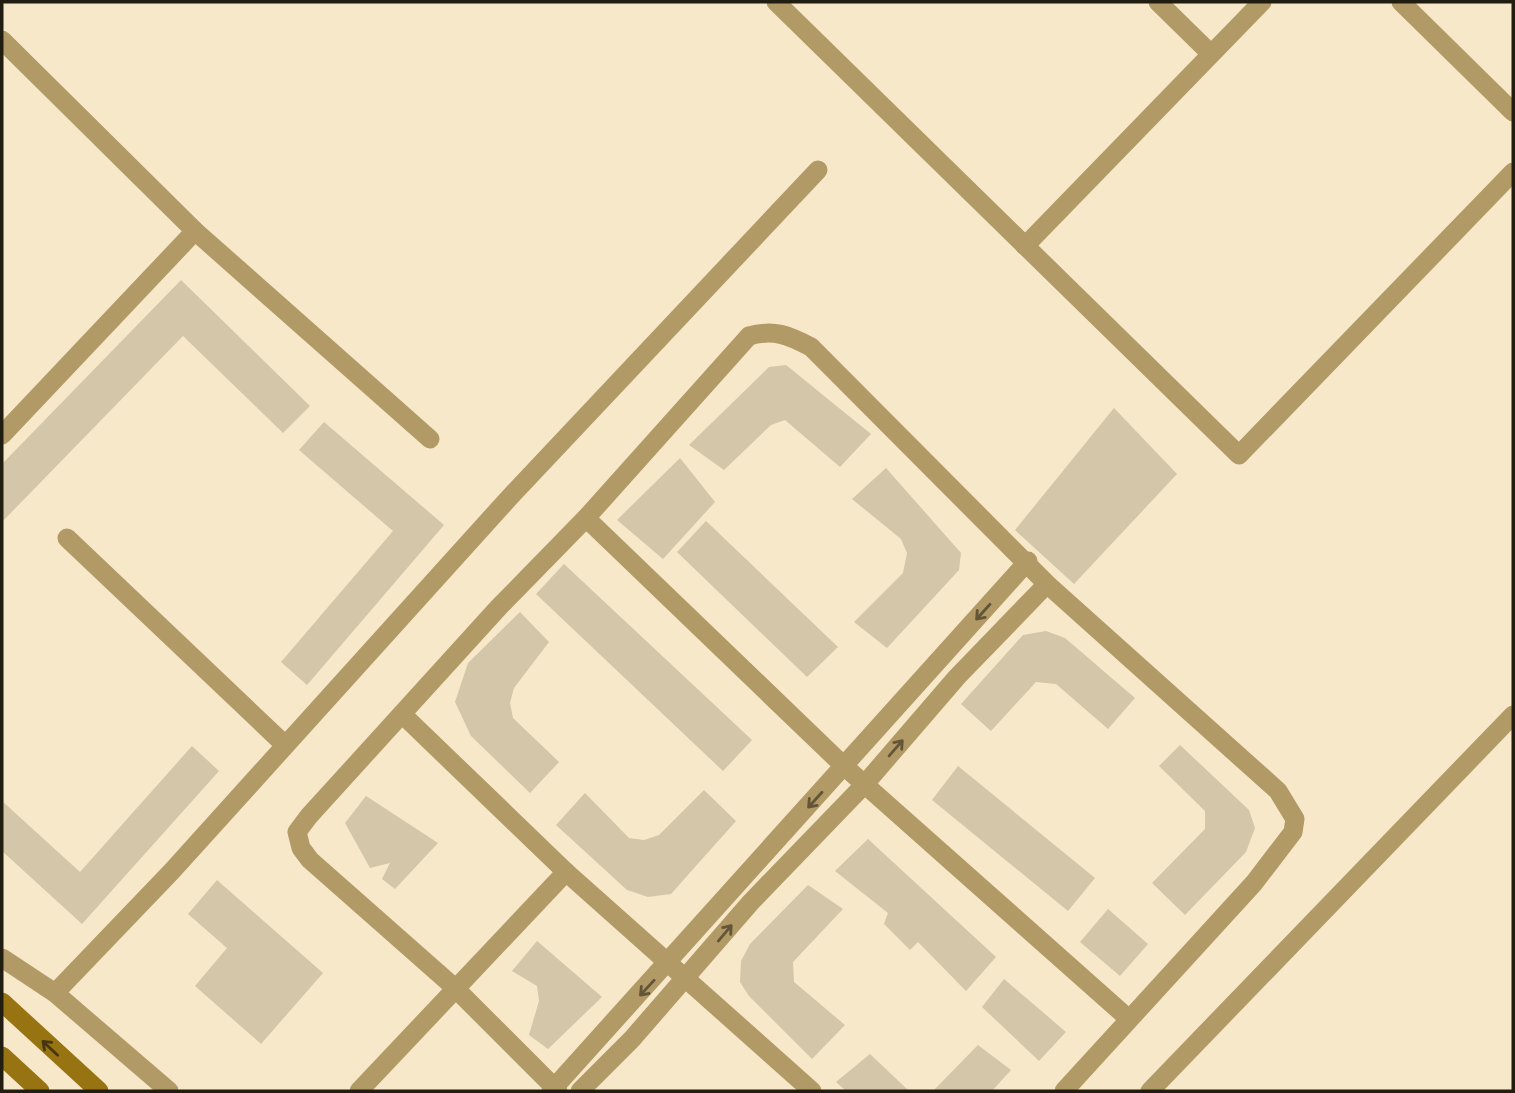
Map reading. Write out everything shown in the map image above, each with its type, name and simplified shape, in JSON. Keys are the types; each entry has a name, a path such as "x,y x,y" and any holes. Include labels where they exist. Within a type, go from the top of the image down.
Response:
{"main road":[{"path":"2,1002 99,1091"},
{"path":"2,1056 40,1091"}],"street":[{"path":"776,2 1239,455 1513,172"},
{"path":"1158,2 1211,54"},
{"path":"1025,246 1262,2"},
{"path":"1401,2 1513,112"},
{"path":"2,40 195,231 430,439"},
{"path":"55,993 172,871 509,498 818,170"},
{"path":"2,435 195,231"},
{"path":"1028,561 555,1090 454,987 310,860 300,848 297,832 499,607 586,518 749,336 769,331 785,334 811,347 1028,561 1047,584 1278,791 1295,819 1293,832 1254,883 1064,1091"},
{"path":"586,518 864,785 1129,1019"},
{"path":"67,538 285,745"},
{"path":"580,1091 685,980 751,902 864,785 957,677 1047,584"},
{"path":"402,714 566,872 812,1091"},
{"path":"1150,1091 1513,715"},
{"path":"359,1091 454,987 566,872"},
{"path":"2,958 55,993 169,1091"}],"building":[{"path":"181,280 310,406 283,433 183,336 2,522 2,464"},
{"path":"786,365 871,434 840,467 785,420 771,425 724,470 689,445 769,367"},
{"path":"1114,408 1177,474 1074,584 1015,530"},
{"path":"324,422 444,525 307,685 281,662 393,531 299,450"},
{"path":"680,458 715,502 663,559 617,520"},
{"path":"886,468 961,553 959,570 887,648 854,622 903,573 907,553 901,539 852,499"},
{"path":"706,521 838,647 807,677 677,552"},
{"path":"564,564 752,740 723,771 536,594"},
{"path":"520,612 549,642 514,688 510,703 513,718 559,762 530,793 471,736 455,702 468,663"},
{"path":"1046,631 1065,638 1135,698 1108,729 1056,684 1036,682 991,731 961,704 1023,635"},
{"path":"1180,745 1249,810 1255,828 1246,852 1185,915 1152,883 1205,829 1205,811 1159,766"},
{"path":"192,746 219,771 82,924 2,851 2,801 80,872"},
{"path":"958,766 1095,878 1068,911 932,800"},
{"path":"704,790 736,821 671,894 648,897 627,890 556,825 585,793 629,838 644,840 659,835"},
{"path":"366,796 438,843 395,889 382,879 390,863 370,868 345,823"},
{"path":"868,839 996,957 966,991 918,942 910,950 884,924 888,913 835,871"},
{"path":"217,880 323,973 261,1044 195,986 227,948 188,914"},
{"path":"808,885 843,909 793,962 794,982 845,1025 812,1059 749,996 740,982 741,961 750,944"},
{"path":"1108,909 1148,944 1120,976 1080,942"},
{"path":"537,941 602,997 548,1049 529,1035 539,1001 537,986 512,971"},
{"path":"1004,979 1066,1032 1039,1061 982,1007"},
{"path":"978,1045 1011,1070 992,1091 933,1091"},
{"path":"870,1054 909,1091 846,1091 836,1082"}]}
